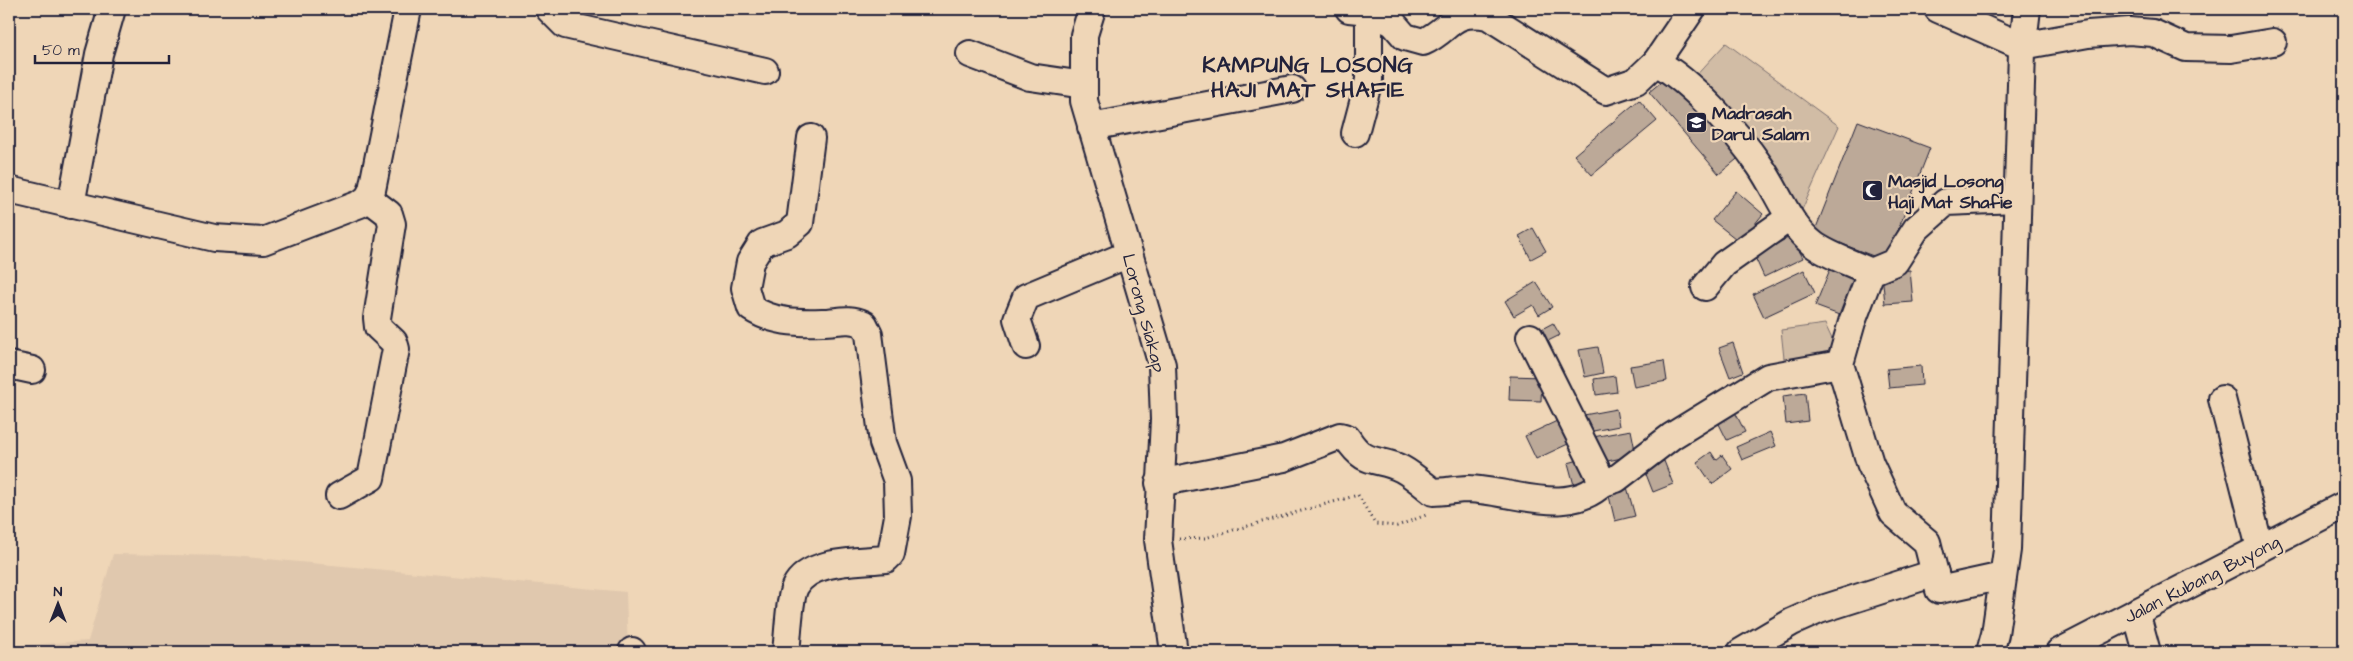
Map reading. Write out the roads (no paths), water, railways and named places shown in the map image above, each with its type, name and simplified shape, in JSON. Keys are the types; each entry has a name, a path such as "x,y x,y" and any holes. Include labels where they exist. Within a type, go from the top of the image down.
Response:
{"street":[{"path":"71,205 100,54 112,9"},
{"path":"9,190 214,238 263,240 360,204 368,198 372,190 408,9"},
{"path":"549,9 565,25 765,71"},
{"name":"Lorong Siakap","path":"1092,9 1084,35 1084,101 1162,365 1164,420 1159,483 1158,540 1174,652"},
{"path":"1355,133 1369,80 1359,10 1393,23 1404,37 1423,42 1437,36 1454,19 1470,13 1488,16 1606,91 1636,81 1656,62 1692,9"},
{"path":"1938,9 2022,46 2088,34 2130,31 2153,33 2186,48 2231,49 2272,42"},
{"path":"1990,652 1995,634 2007,550 2016,199 2022,46 2027,9"},
{"path":"970,54 1030,77 1084,85"},
{"path":"1656,62 1675,72 1694,88 1729,128 1760,165 1789,218 1813,245 1871,272"},
{"path":"1091,127 1292,89"},
{"path":"786,652 794,588 804,574 818,566 886,559 892,554 898,516 897,481 882,443 869,334 864,324 851,318 823,322 794,322 764,316 751,308 745,288 750,262 762,243 788,234 800,223 811,138"},
{"path":"339,496 371,478 396,349 394,342 378,327 392,224 389,214 368,198"},
{"path":"2003,576 1939,590 1927,542 1893,513 1870,463 1840,364 1852,322 1871,272 1895,262 1916,229 1946,202 2016,199"},
{"path":"1705,287 1724,264 1789,218"},
{"path":"1026,346 1017,319 1026,298 1128,254"},
{"path":"1530,338 1603,483"},
{"path":"1159,483 1284,458 1340,436 1348,438 1356,452 1371,461 1402,469 1433,492 1468,489 1563,502 1592,494 1603,483 1616,478 1672,436 1768,377 1840,364"},
{"path":"2222,399 2260,548"},
{"name":"Jalan Kubang Buyong","path":"2059,652 2344,505"},
{"path":"1741,652 1792,622 1819,610 1935,573"},
{"path":"2136,612 2147,652"}],"place":[{"name":"Madrasah Darul Salam","path":"1696,123"},
{"name":"Masjid Losong Haji Mat Shafie","path":"1872,191"}],"district":[{"name":"KAMPUNG LOSONG HAJI MAT SHAFIE","path":"1308,76"}]}
